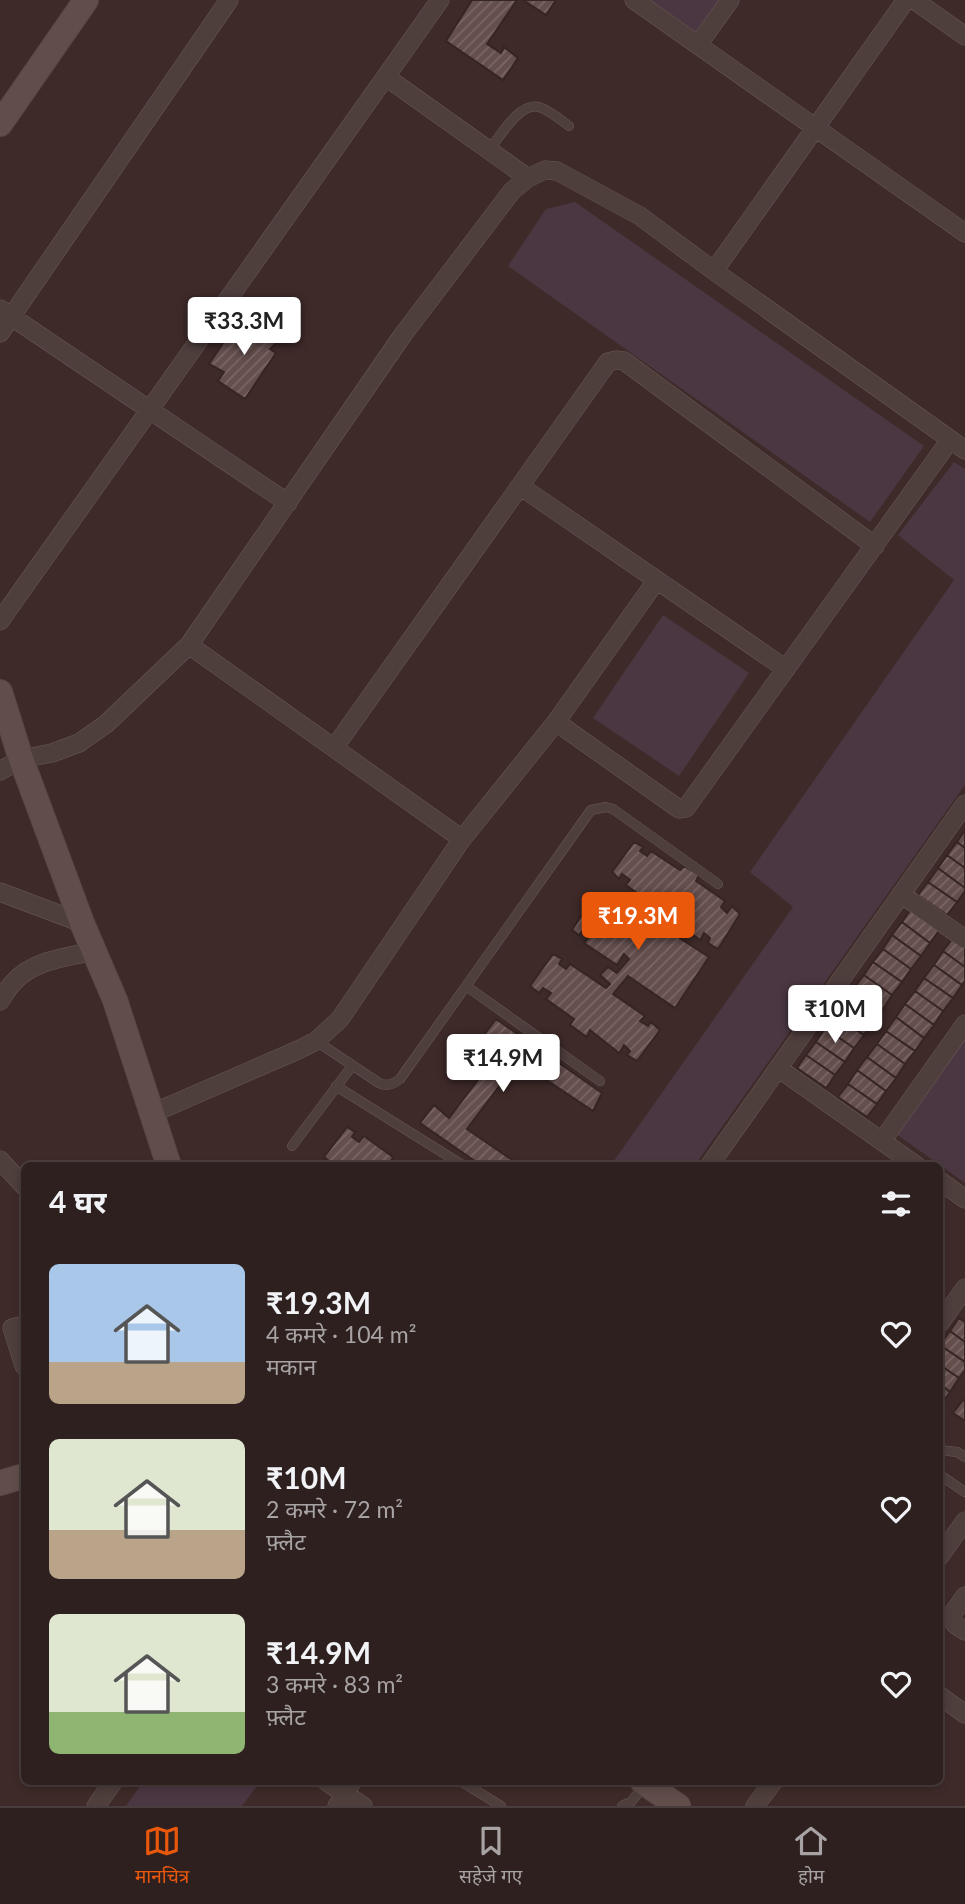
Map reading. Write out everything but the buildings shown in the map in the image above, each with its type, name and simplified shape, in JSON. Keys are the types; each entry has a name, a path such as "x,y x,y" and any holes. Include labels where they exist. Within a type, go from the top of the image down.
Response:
{"street":[{"path":"0,124 86,0"},
{"path":"0,333 6,313 229,0"},
{"path":"0,621 440,0"},
{"path":"634,0 965,233"},
{"path":"698,45 730,0"},
{"path":"714,271 906,0"},
{"path":"914,0 965,36"},
{"path":"386,77 528,178"},
{"path":"10,765 79,743 106,724 189,645 402,336 512,191 528,178 545,170 557,171 640,216 958,445 874,546 684,809 679,809 556,722"},
{"path":"6,313 288,503"},
{"path":"334,748 608,362 616,359 624,361 874,546"},
{"path":"520,486 786,669"},
{"path":"153,1113 316,1041 340,1019 462,839 556,722 656,581"},
{"path":"189,645 462,839"},
{"path":"0,692 10,765 115,1000 168,1162"},
{"path":"712,1162 965,804"},
{"path":"0,892 82,923"},
{"path":"901,894 965,939"},
{"path":"0,1001 23,973 51,961 95,951"},
{"path":"882,1141 965,1024"},
{"path":"778,1068 911,1162"},
{"path":"0,1160 21,1183"},
{"path":"943,1183 965,1199"},
{"path":"943,1320 965,1288"},
{"path":"21,1326 12,1328 21,1356"},
{"path":"0,1483 21,1477"},
{"path":"943,1552 965,1521"},
{"path":"965,1596 951,1619 965,1630"},
{"path":"943,1698 965,1714"},
{"path":"96,1806 111,1785"},
{"path":"648,1785 678,1806"},
{"path":"755,1806 771,1785"},
{"path":"345,1794 363,1806"}],"lane":[{"path":"489,150 515,118 527,108 540,107 569,125"},
{"path":"316,1041 384,1086 400,1079 592,810 606,807 613,809 718,884"},
{"path":"466,986 600,1081"},
{"path":"292,1146 352,1066"},
{"path":"337,1086 458,1162"},
{"path":"943,1450 957,1452 965,1457"},
{"path":"943,1477 965,1492"},
{"path":"467,1785 501,1806"},
{"path":"622,1806 632,1801 642,1785"}],"shaded area":[{"path":"648,0 721,0 696,35"},
{"path":"575,202 924,446 870,522 508,266 546,209"},
{"path":"954,462 965,469 965,785 697,1162 613,1162 793,907 750,872 954,580 898,535"},
{"path":"663,615 749,673 679,776 593,718"},
{"path":"965,1038 965,1183 943,1167 943,1162 935,1162 896,1134"},
{"path":"141,1785 258,1785 242,1806 126,1806"}]}
